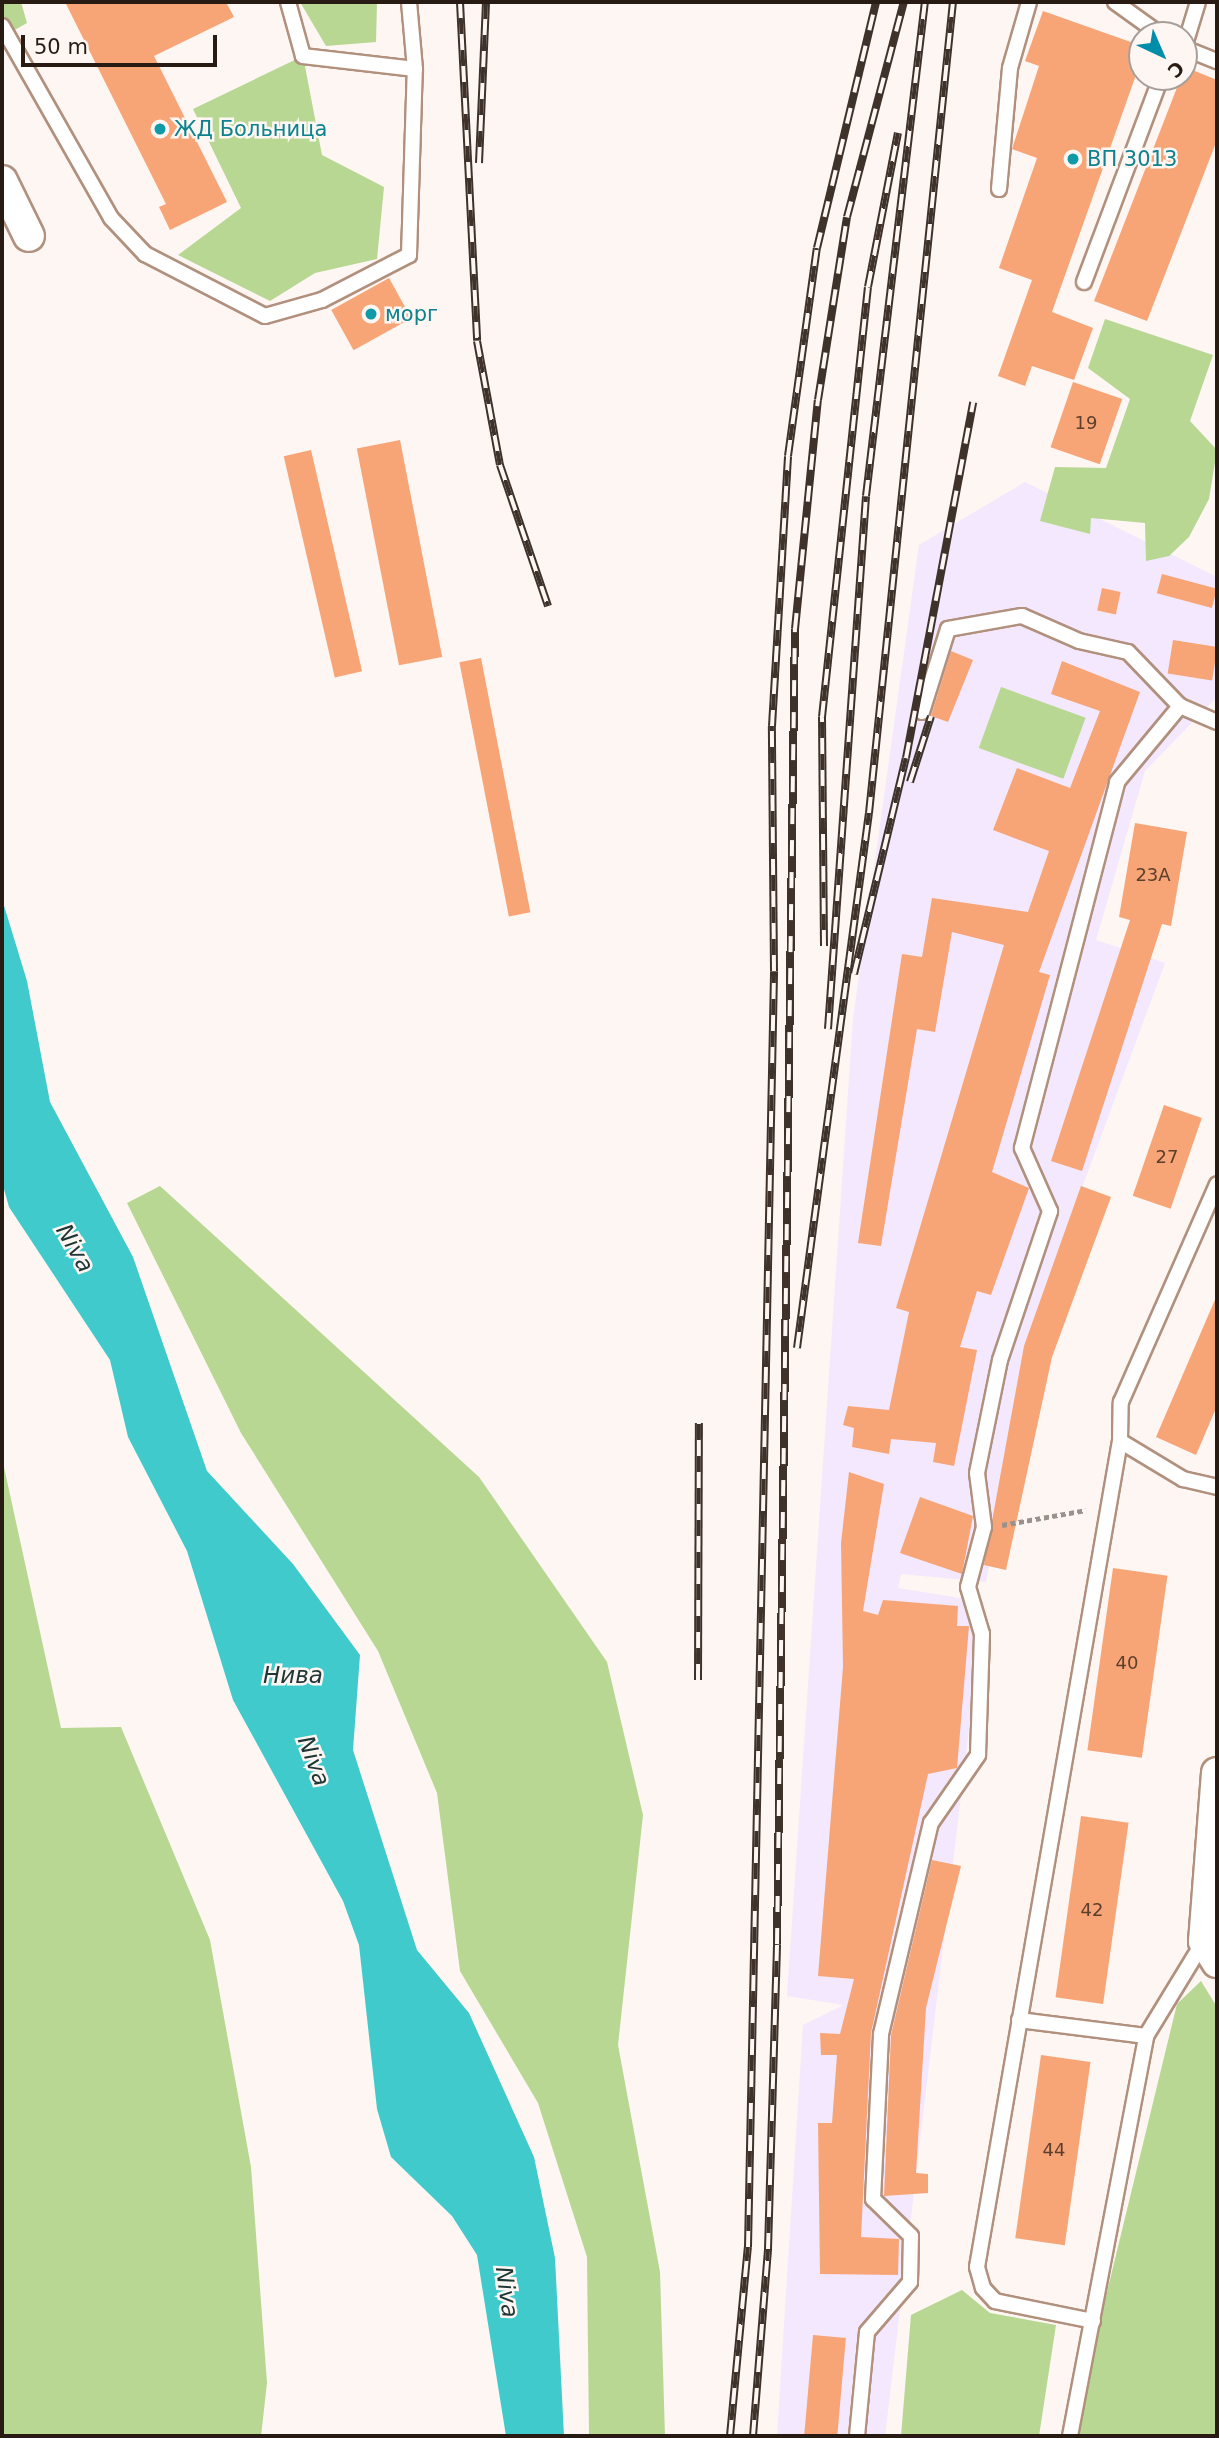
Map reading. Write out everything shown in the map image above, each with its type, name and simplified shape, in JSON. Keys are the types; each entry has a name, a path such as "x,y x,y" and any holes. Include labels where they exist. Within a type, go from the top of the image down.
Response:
{"street":[{"path":"2,181 29,236"},
{"path":"1211,1951 1217,1773"}],"lane":[{"path":"288,2 303,56 415,69"},
{"path":"2,26 111,218 145,254 265,316 322,300 409,255 415,69 409,2"},
{"path":"999,190 1010,68 1029,2"},
{"path":"1115,2 1136,8 1148,21"},
{"path":"1192,21 1198,2"},
{"path":"1198,54 1217,61"},
{"path":"1084,282 1156,91"},
{"path":"922,712 948,629 1022,616 1079,641 1128,652 1180,706 1217,722"},
{"path":"858,2436 867,2332 910,2282 911,2236 873,2199 881,2034 931,1823 978,1755 982,1633 968,1587 984,1527 977,1473 1000,1360 1050,1211 1022,1148 1117,782 1180,706"},
{"path":"1093,2321 995,2301 983,2288 977,2267 1121,1441 1121,1402 1217,1184"},
{"path":"1121,1441 1183,1479 1217,1487"},
{"path":"1070,2436 1146,2036 1211,1951"},
{"path":"1019,2020 1146,2036"}],"path":[{"path":"984,1527 1085,1513 1091,1501"}],"shaded area":[{"path":"1025,482 1217,577 1217,697 1145,771 1096,940 1165,963 1049,1277 986,1582 901,1574 898,1588 984,1602 885,2436 777,2436 803,2025 844,2005 787,1996 853,1019 919,545"}],"green space":[{"path":"2,2 21,2 27,23 2,37"},
{"path":"300,2 377,2 376,42 326,46"},
{"path":"303,56 322,155 384,187 377,259 315,273 270,301 178,255 241,208 193,109"},
{"path":"1105,319 1213,355 1190,421 1217,450 1209,499 1189,537 1169,556 1146,561 1145,523 1091,518 1090,534 1040,521 1055,467 1106,468 1130,399 1088,368"},
{"path":"1001,687 1086,718 1063,779 979,748"},
{"path":"160,1186 479,1477 607,1662 643,1815 618,2045 660,2272 665,2436 589,2436 587,2257 538,2103 460,1971 437,1793 378,1651 241,1433 127,1203"},
{"path":"2,1458 61,1728 121,1727 210,1940 251,2167 267,2383 261,2436 2,2436"},
{"path":"1201,1981 1217,2007 1217,2436 1072,2436 1177,2004"},
{"path":"962,2290 990,2313 1056,2325 1039,2436 901,2436 911,2315"}],"water":[{"name":"Нива","path":"2,899 27,981 50,1102 133,1257 207,1471 293,1564 360,1655 353,1750 417,1950 469,2013 534,2157 555,2258 564,2436 506,2436 477,2255 452,2216 391,2157 377,2109 359,1945 343,1901 233,1700 187,1551 128,1437 110,1360 9,1207 2,1182"}],"building":[{"name":"ЖД Больница","path":"65,2 226,2 234,17 154,56 227,202 170,230 159,207 166,204"},
{"name":"ВП 3013","path":"1043,11 1128,41 1128,91 1130,91 1052,312 1093,328 1074,380 1032,366 1025,386 998,376 1032,280 999,268 1037,158 1012,149 1039,66 1025,61"},
{"path":"1198,72 1217,80 1217,140 1147,321 1094,301 1176,91 1198,91"},
{"name":"морг","path":"389,278 411,318 354,350 331,310"},
{"path":"1073,382 1122,399 1100,464 1051,447"},
{"path":"400,440 442,657 399,665 357,448"},
{"path":"311,450 362,671 335,677 284,456"},
{"path":"1162,574 1217,589 1212,608 1157,593"},
{"path":"1102,588 1121,592 1116,614 1097,610"},
{"path":"1173,640 1217,647 1212,681 1168,674"},
{"path":"951,651 973,660 948,722 931,716"},
{"path":"481,658 530,912 509,916 459,662"},
{"path":"1062,661 1140,692 1039,972 1050,975 992,1172 1029,1188 991,1295 977,1291 960,1347 977,1350 954,1466 933,1462 936,1443 891,1439 889,1454 852,1447 854,1428 843,1425 848,1406 889,1410 909,1312 896,1308 1004,945 952,932 935,1032 917,1029 881,1246 858,1243 902,954 922,957 932,898 1028,912 1049,851 993,830 1017,768 1070,788 1100,711 1051,694"},
{"path":"1135,823 1187,832 1171,926 1162,924 1082,1171 1051,1161 1130,920 1119,917"},
{"path":"1164,1105 1202,1118 1171,1209 1133,1196"},
{"path":"1081,1186 1111,1197 1052,1357 1006,1570 984,1565 1024,1346"},
{"path":"1217,1295 1217,1406 1196,1455 1156,1437"},
{"path":"849,1472 884,1484 863,1611 878,1615 883,1600 958,1606 957,1626 969,1626 957,1768 928,1774 871,2033 861,2237 899,2239 898,2275 820,2274 818,2123 832,2123 837,2055 821,2055 820,2033 840,2034 854,1979 818,1976 843,1667 841,1543"},
{"path":"920,1497 973,1516 962,1574 900,1553"},
{"path":"1113,1568 1167,1576 1142,1758 1087,1750"},
{"path":"1081,1816 1129,1823 1103,2004 1056,1997"},
{"path":"932,1860 961,1866 926,2008 916,2173 928,2174 928,2193 884,2196 891,2035"},
{"path":"1041,2055 1091,2062 1065,2245 1015,2238"},
{"path":"813,2335 846,2338 837,2436 804,2436"}],"railway":[{"path":"460,2 477,341 500,465 548,606"},
{"path":"479,163 486,2"},
{"path":"730,2436 748,2247 774,971 772,726 788,456 817,248 876,2"},
{"path":"753,2436 768,2249 777,1944 795,629 818,400 847,217 904,2"},
{"path":"828,1029 866,496 925,2"},
{"path":"797,1348 869,813 953,2"},
{"path":"824,946 822,717 868,287 898,133"},
{"path":"854,974 906,758 973,402"},
{"path":"910,782 931,716"},
{"path":"698,1680 699,1423"}],"place":[{"name":"ЖД Больница","path":"160,129"},
{"name":"ВП 3013","path":"1073,159"},
{"name":"морг","path":"371,314"}],"water label":[{"name":"Niva","path":"75,1248"},
{"name":"Niva","path":"314,1761"},
{"name":"Niva","path":"507,2292"}]}
